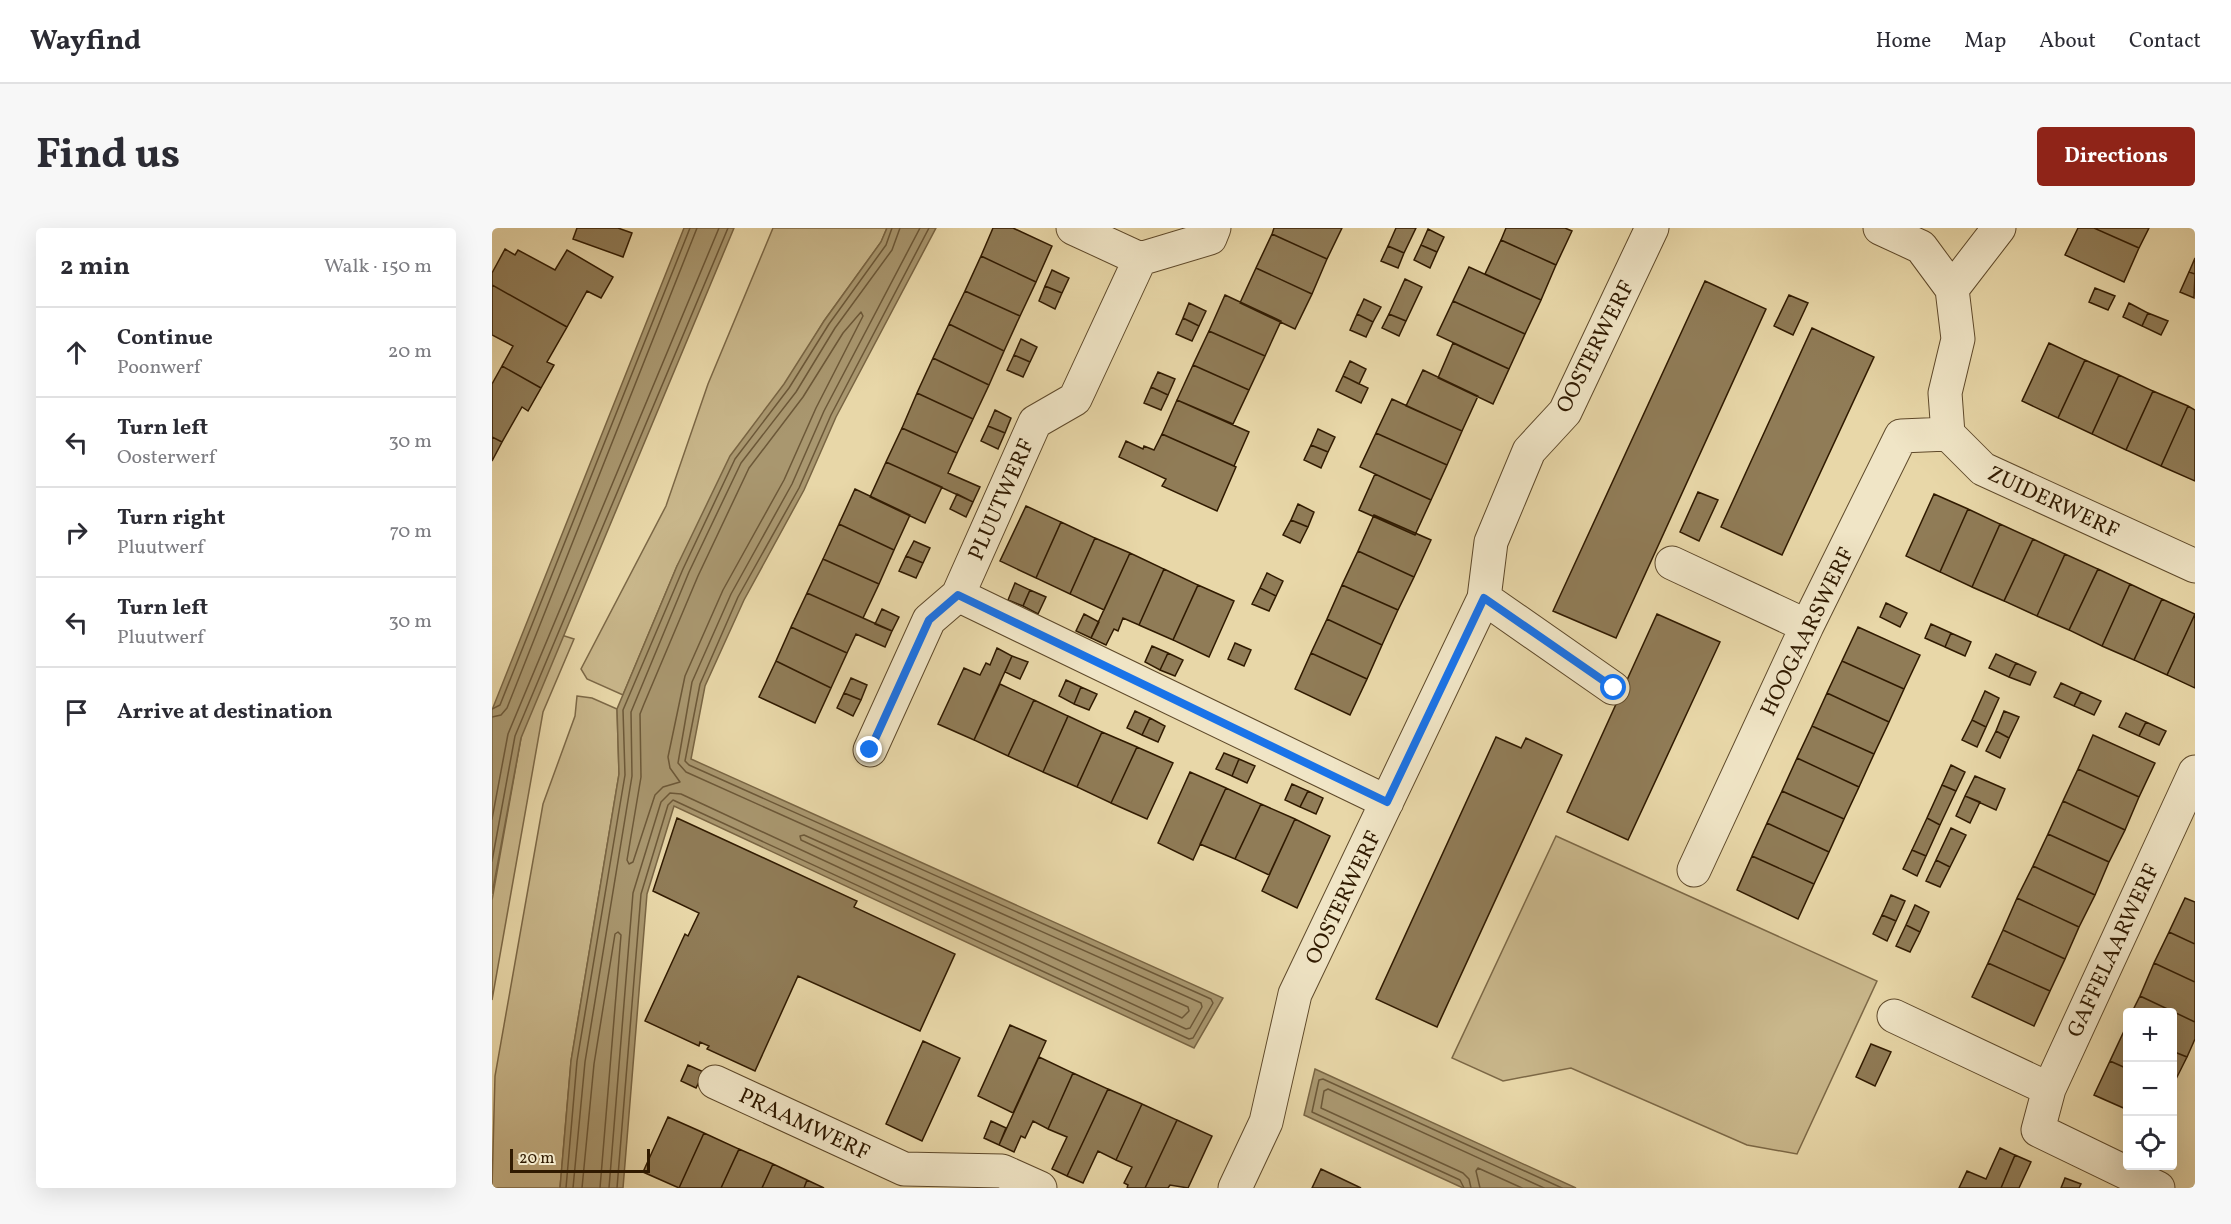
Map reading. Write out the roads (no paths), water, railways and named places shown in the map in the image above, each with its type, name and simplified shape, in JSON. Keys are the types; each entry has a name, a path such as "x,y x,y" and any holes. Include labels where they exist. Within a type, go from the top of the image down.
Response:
{"street":[{"path":"1073,228 1140,259 1210,238 1214,228"},
{"name":"OOSTERWERF","path":"1235,1188 1266,1122 1295,994 1484,598 1491,542 1529,451 1565,412 1652,228"},
{"path":"1880,228 1920,247 1952,289 1958,339 1945,393 1948,434"},
{"path":"1952,289 1999,228"},
{"name":"PLUUTWERF","path":"870,750 929,620 958,595 1035,422 1075,399 1140,259"},
{"name":"ZUIDERWERF","path":"1948,434 1983,469 2195,567"},
{"name":"HOOGAARSWERF","path":"1694,870 1807,626 1902,436 1948,434"},
{"path":"1672,563 1807,626"},
{"path":"958,595 1387,802"},
{"path":"1484,598 1614,688"},
{"name":"GAFFELAARWERF","path":"2158,1188 2038,1130 2049,1089 2185,817 2195,771"},
{"path":"1894,1016 2049,1089"},
{"name":"PRAAMWERF","path":"716,1082 904,1169 999,1179 1040,1188"}],"water":[{"path":"684,228 734,228 521,738 492,894 492,710"},
{"path":"887,228 936,228 836,417 804,490 744,600 705,686 691,759 1223,998 1194,1048 674,806 647,894 623,1188 560,1188 571,1061 619,774 617,709 677,566 730,456 784,384 824,321 881,242"},
{"path":"1315,1069 1576,1188 1463,1188 1304,1115"}]}
